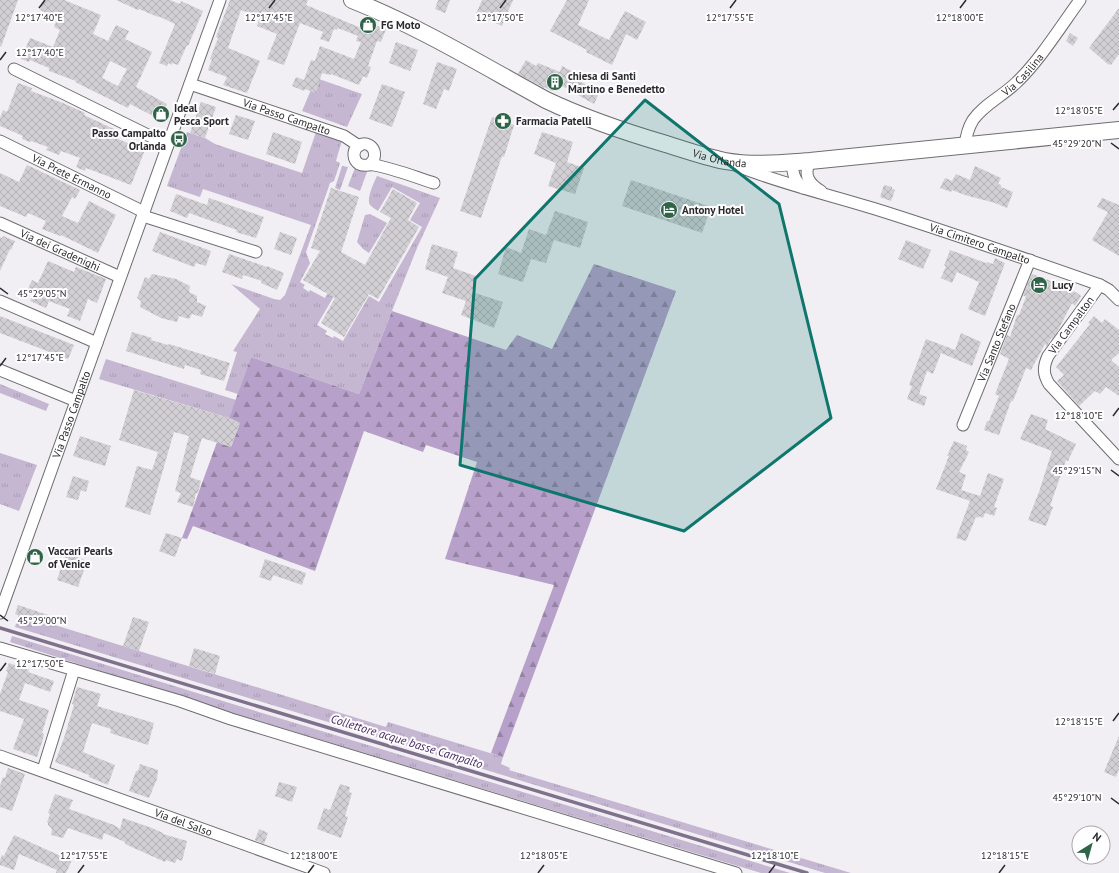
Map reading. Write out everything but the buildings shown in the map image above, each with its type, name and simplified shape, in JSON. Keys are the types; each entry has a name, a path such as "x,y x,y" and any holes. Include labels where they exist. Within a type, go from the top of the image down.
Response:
{"main road":[{"name":"Via Orlanda","path":"352,0 431,36 563,108 626,132 725,161 761,164 810,161 1119,130"}],"street":[{"name":"Via Passo Campalto","path":"0,613 220,0"},
{"name":"Via Casilina","path":"965,146 968,128 973,120 1023,76 1080,0"},
{"path":"14,69 168,145"},
{"name":"Via Passo Campalto","path":"190,84 344,136 359,146 367,144 374,149 375,153 375,157 370,164"},
{"name":"Via Prete Ermanno","path":"0,141 143,214"},
{"path":"359,146 354,152 354,157 355,161 362,166 370,164 384,167 434,183"},
{"name":"Via Cimitero Campalto","path":"725,161 757,174 885,212 1030,260 1100,285 1109,290 1119,300"},
{"name":"Via Cimitero Campalto","path":"810,161 807,167 807,175 810,182 819,190 835,197"},
{"path":"792,162 795,179 803,188"},
{"path":"143,214 256,252"},
{"name":"Via dei Gradenighi","path":"0,223 120,277"},
{"name":"Via Santo Stefano","path":"963,425 1030,260"},
{"name":"Via Campalton","path":"1100,285 1048,356 1044,370 1045,377 1049,384 1119,459"},
{"path":"0,301 97,342"},
{"path":"0,370 76,400"},
{"path":"0,648 180,701 239,721 736,873"},
{"path":"43,770 74,670"},
{"name":"Via del Salso","path":"0,756 43,770 324,873"}],"highlighted area":[{"path":"645,100 779,204 831,418 684,531 460,465 475,279"}],"green space":[{"path":"316,78 362,94 347,127 302,111"},
{"path":"187,132 205,138 215,144 302,173 316,132 342,140 336,161 340,163 334,181 330,183 306,252 310,263 300,282 305,285 303,288 309,292 310,290 325,298 336,278 337,291 317,325 327,331 325,334 333,338 334,336 343,341 369,296 379,302 422,227 410,220 420,203 392,187 378,211 370,205 369,199 372,186 377,176 440,198 417,248 359,394 251,357 238,394 225,390 237,352 233,351 260,309 231,284 280,300 285,295 311,225 203,189 200,197 167,186"},
{"path":"342,166 348,167 340,190 335,188"},
{"path":"355,168 367,172 360,191 348,186"},
{"path":"370,214 387,223 369,253 357,242 365,215"},
{"path":"594,264 676,291 503,757 491,753 554,585 445,559 477,462 426,445 423,452 364,431 315,571 193,526 187,539 182,538 217,442 231,447 240,423 229,418 251,357 359,394 392,311 506,350 517,335 552,349"},
{"path":"106,359 236,400 229,418 99,379"},
{"path":"0,384 49,404 46,411 0,393"},
{"path":"0,453 37,465 19,511 0,504"},
{"path":"19,614 386,727 388,722 503,757 501,764 510,768 509,770 851,873 825,873 15,627"},
{"path":"12,636 790,873 761,873 219,709 10,642"}],"waterway":[{"name":"Collettore acque basse Campalto","path":"0,628 807,873"}],"place":[{"name":"FG Moto","path":"368,25"},
{"name":"chiesa di Santi Martino e Benedetto","path":"555,82"},
{"name":"Ideal Pesca Sport","path":"161,114"},
{"name":"Farmacia Patelli","path":"503,121"},
{"name":"Passo Campalto Orlanda","path":"179,139"},
{"name":"Antony Hotel","path":"669,210"},
{"name":"Lucy","path":"1039,285"},
{"name":"Vaccari Pearls of Venice","path":"35,557"}]}
